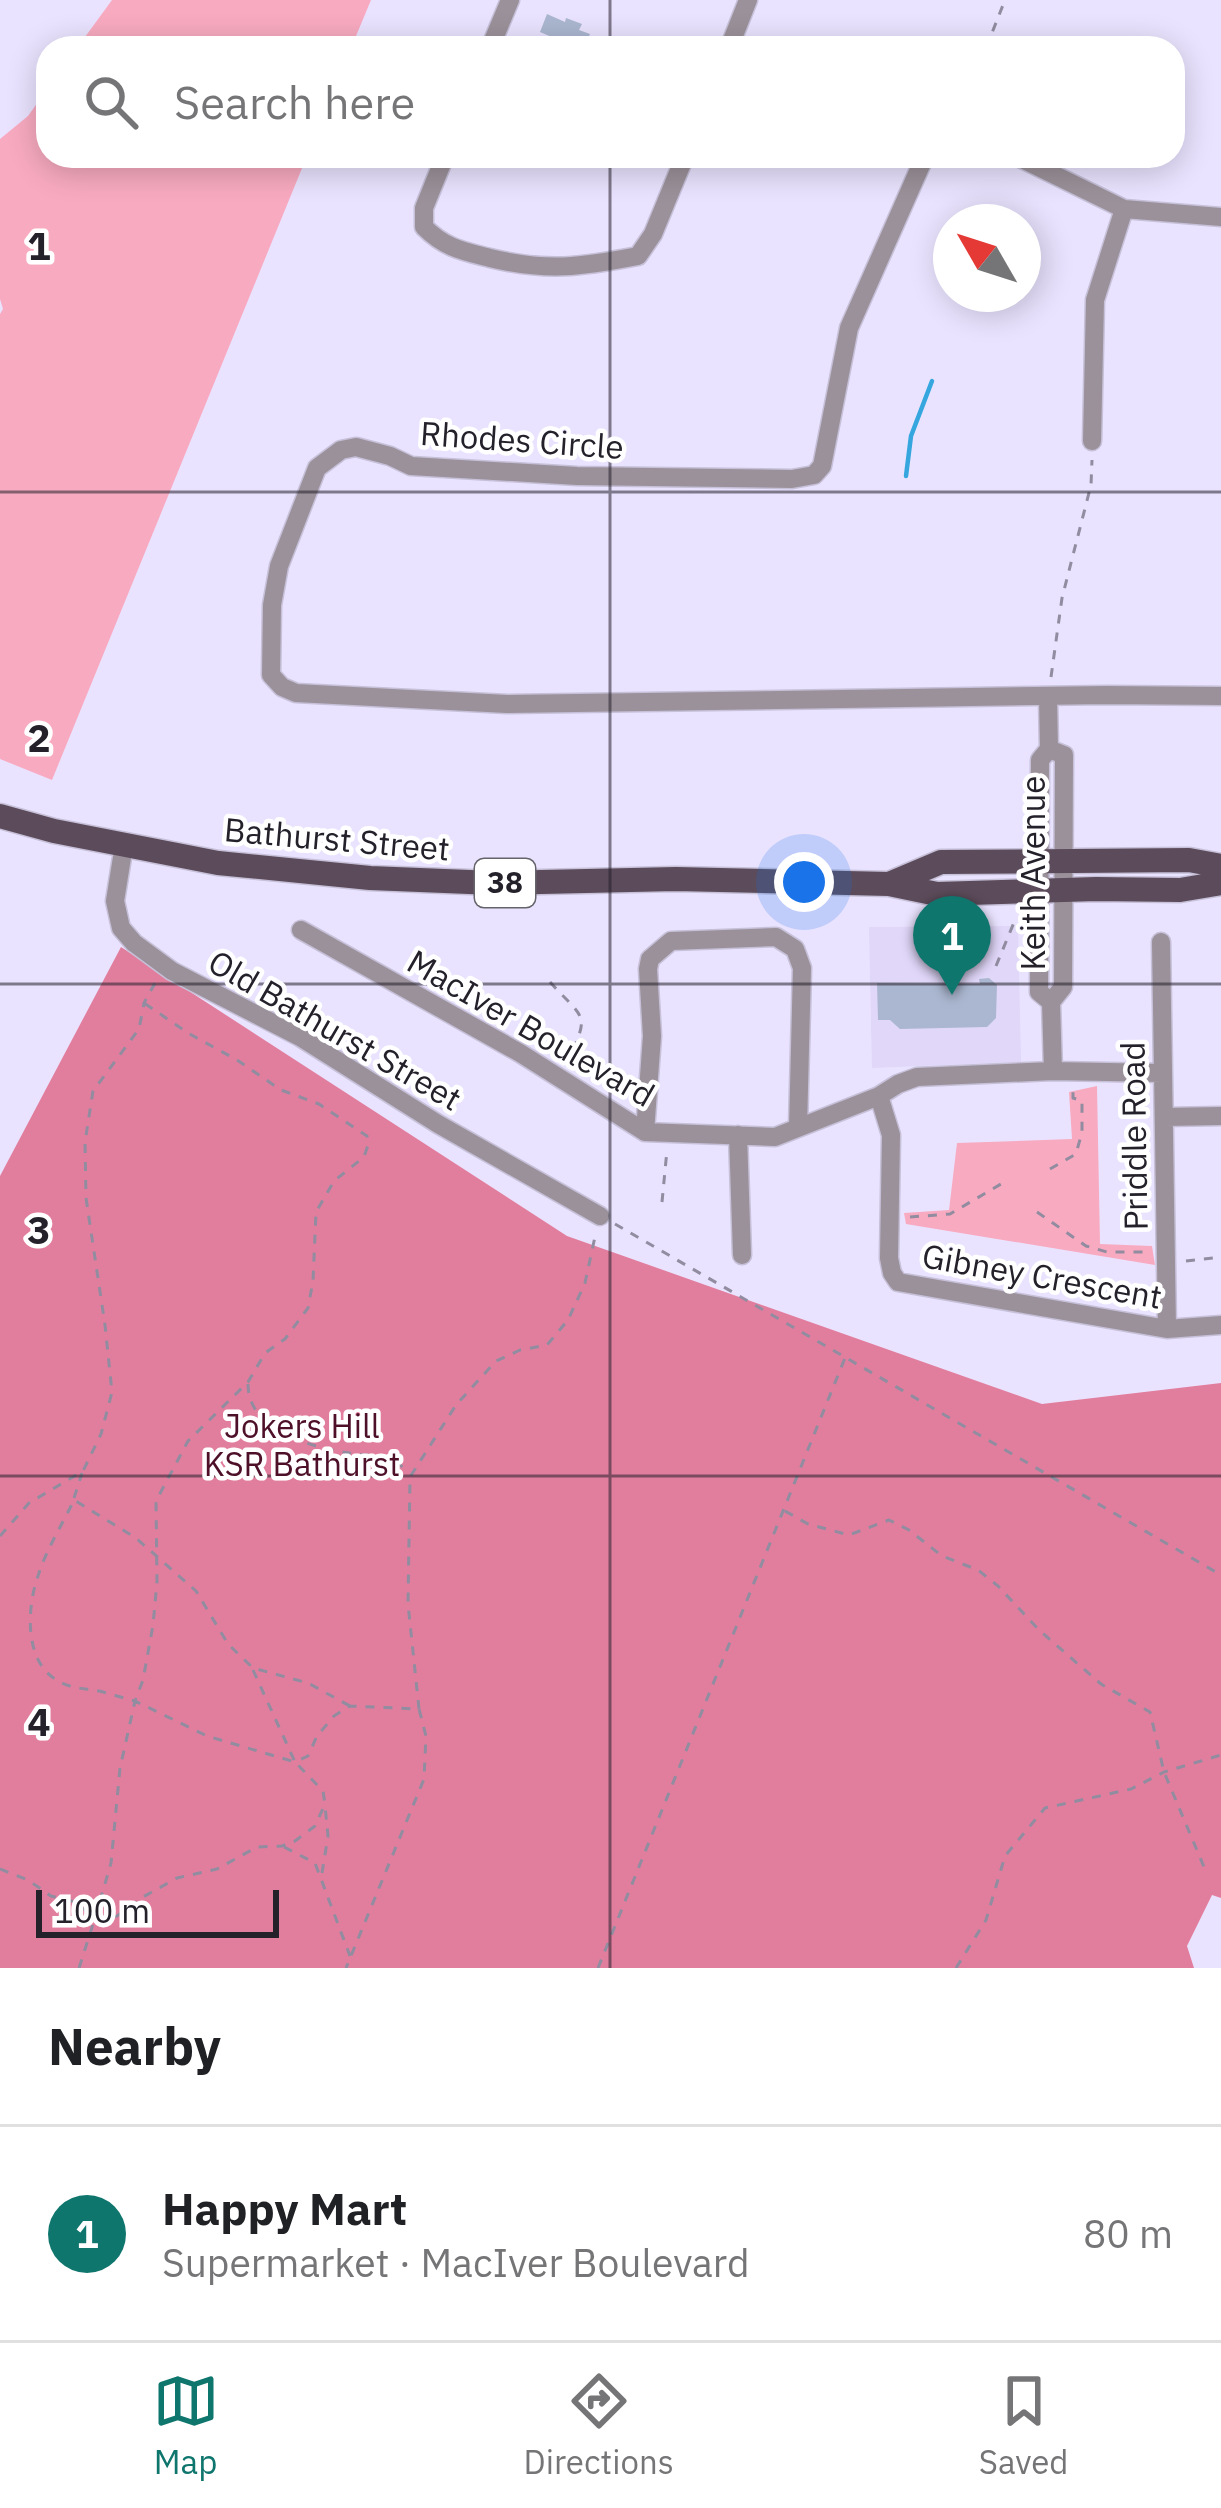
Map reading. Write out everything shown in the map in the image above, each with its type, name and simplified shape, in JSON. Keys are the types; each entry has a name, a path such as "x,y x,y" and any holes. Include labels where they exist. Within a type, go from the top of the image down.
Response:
{"main road":[{"name":"Bathurst Street","path":"0,816 218,863 370,878 889,884 938,894 1180,890 1221,884"},
{"name":"Bathurst Street","path":"889,884 941,862 1189,860 1221,866"}],"street":[{"path":"495,36 511,0"},
{"path":"734,36 748,0"},
{"path":"441,168 424,208 424,226 441,244 524,266 568,268 638,256 653,234 680,168"},
{"name":"Rhodes Circle","path":"920,168 848,328 822,466 814,475 792,479 577,476 411,466 356,447 341,450 317,468 279,566 272,605 271,674 282,687 296,693 507,704 1050,687"},
{"path":"1040,168 1124,209 1221,217"},
{"path":"1092,441 1095,300 1124,209"},
{"path":"1050,687 1221,696"},
{"name":"Keith Avenue","path":"1050,687 1049,749 1040,760 1052,891 1040,992 1051,1002 1063,1071"},
{"name":"Old Bathurst Street","path":"124,845 116,901 121,928 134,943 165,966 300,1037 438,1124 600,1216"},
{"name":"MacIver Boulevard","path":"302,930 458,1017 645,1132 775,1136 917,1077 1063,1071 1162,1073"},
{"path":"645,1132 652,1036 650,958 671,941 776,937 795,950 802,968 798,1127"},
{"name":"Priddle Road","path":"1161,942 1167,1329"},
{"name":"Gibney Crescent","path":"879,1096 891,1135 889,1258 898,1282 1167,1329 1221,1325"},
{"path":"1165,1117 1221,1116"},
{"path":"738,1135 742,1256"}],"path":[{"path":"991,36 1005,0"},
{"path":"1050,687 1063,598 1091,485 1092,441"},
{"path":"996,966 1016,920"},
{"path":"165,966 144,1003 139,1029 92,1091 85,1142 86,1198 112,1392 101,1434 37,1578 31,1611 37,1662 58,1682 73,1688 135,1701 207,1736 296,1762 308,1756 334,1716 350,1706"},
{"path":"550,982 583,1018 584,1027 559,1078"},
{"path":"80,1968 111,1863 120,1768 150,1645 157,1582 156,1501 188,1441 248,1382 265,1354 285,1339 308,1308 316,1212 334,1181 364,1156 368,1145 367,1136 319,1104 280,1090 144,1003"},
{"path":"1050,1169 1076,1154 1082,1132 1082,1101 1073,1098 1063,1071"},
{"path":"662,1202 669,1133"},
{"path":"890,1219 950,1214 1001,1184"},
{"path":"1037,1211 1086,1246 1107,1252 1221,1258"},
{"path":"346,1968 424,1779 426,1736 418,1709 408,1604 410,1478 456,1405 496,1361 547,1345 568,1320 585,1283 600,1216 1221,1574"},
{"path":"598,1968 845,1358"},
{"path":"248,1382 253,1409 281,1432 328,1449 391,1458 410,1478"},
{"path":"0,1536 29,1503 83,1471"},
{"path":"74,1500 136,1538 196,1592 228,1644 253,1668 296,1762 323,1791 328,1836 322,1875"},
{"path":"783,1510 808,1524 849,1535 889,1520 910,1531 943,1556 978,1570 1101,1684 1150,1712 1164,1772 1208,1874"},
{"path":"253,1668 308,1683 350,1706 418,1709"},
{"path":"956,1968 986,1920 1005,1856 1045,1808 1131,1789 1164,1772 1221,1755"},
{"path":"0,1869 52,1896 75,1902 95,1918 117,1916 177,1878 217,1869 257,1847 295,1841 315,1826 325,1804"},
{"path":"282,1846 315,1863 350,1957"}],"shaded area":[{"path":"112,0 371,0 356,36 86,36"},
{"path":"36,105 36,168 302,168 52,780 0,759 0,139"},
{"path":"1018,926 1021,1062 872,1068 869,927"},
{"path":"1097,1086 1100,1244 1152,1246 1155,1265 906,1224 904,1213 949,1210 957,1143 1072,1139 1069,1092"}],"green space":[{"name":"Jokers Hill KSR Bathurst","path":"121,947 567,1236 1042,1404 1221,1383 1221,1898 1212,1895 1187,1946 1194,1968 0,1968 0,1176"}],"building":[{"path":"547,14 582,24 579,30 590,34 549,36 540,32"},
{"path":"989,978 997,985 996,1018 987,1027 900,1029 890,1020 878,1020 877,983 980,984 979,979"}],"waterway":[{"path":"906,476 911,436 932,381"}],"place":[{"name":"Happy Mart","path":"952,995"}]}
